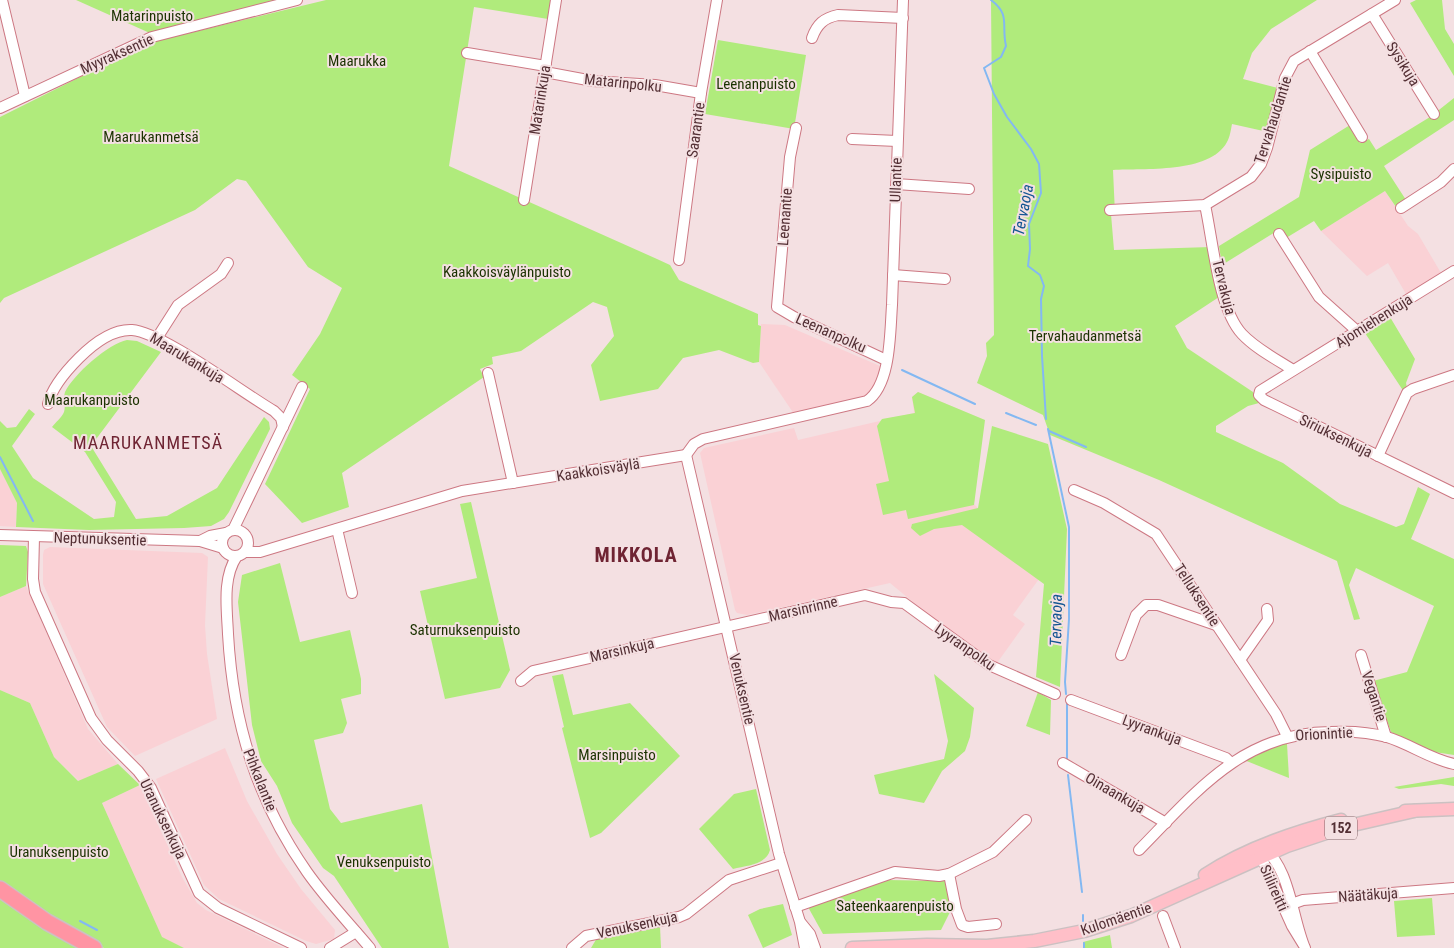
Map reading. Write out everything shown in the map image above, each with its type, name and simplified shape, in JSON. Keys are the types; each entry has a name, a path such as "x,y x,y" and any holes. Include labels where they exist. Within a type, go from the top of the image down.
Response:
{"highway":[{"path":"0,889 47,922 94,948"}],"main road":[{"name":"Kulomäentie","path":"852,948 927,945 967,947 1034,941 1084,931 1131,916 1264,852 1344,827 1414,811 1454,809"}],"street":[{"path":"2,0 25,96"},
{"name":"Myyraksentie","path":"0,108 152,37 297,0"},
{"name":"Matarinkuja","path":"524,200 556,0"},
{"name":"Saarantie","path":"678,260 701,93 717,0"},
{"name":"Ullantie","path":"886,360 890,333 893,276 903,0"},
{"name":"Tervahaudantie","path":"1110,210 1205,205 1236,187 1258,170 1267,148 1285,78 1294,61 1395,0"},
{"name":"Sysikuja","path":"1372,14 1434,114"},
{"path":"812,38 815,29 830,17 838,15 902,18"},
{"path":"1310,51 1362,137"},
{"name":"Matarinpolku","path":"467,53 546,69 593,81 655,85 701,93"},
{"name":"Leenantie","path":"777,307 790,157 796,128"},
{"path":"852,139 897,141"},
{"path":"1401,208 1441,182 1454,169"},
{"path":"896,184 969,189"},
{"name":"Tervakuja","path":"1205,205 1223,295 1232,321 1249,341 1293,370"},
{"path":"1279,234 1319,297 1357,331"},
{"path":"157,338 178,305 221,274 228,263"},
{"name":"Ajomiehenkuja","path":"1293,370 1454,270"},
{"path":"893,276 945,278"},
{"name":"Leenanpolku","path":"777,307 794,318 886,360"},
{"name":"Maarukankuja","path":"48,404 50,393 74,364 96,343 112,334 130,330 157,338 274,411 281,418 283,427"},
{"path":"686,455 694,444 703,439 867,401 880,388 886,360"},
{"name":"Siriuksenkuja","path":"1293,370 1260,391 1259,395 1264,400 1454,493"},
{"path":"488,373 513,483"},
{"path":"1378,456 1407,393 1412,389 1454,375"},
{"path":"229,532 244,508 302,387"},
{"name":"Kaakkoisväylä","path":"241,554 260,552 462,491 686,455"},
{"name":"Venuksentie","path":"686,455 781,863 800,922 805,948"},
{"name":"Telluksentie","path":"1074,490 1104,503 1156,534 1276,714 1287,736"},
{"path":"244,508 246,536"},
{"path":"337,529 352,593"},
{"name":"Kaakkoisväylä","path":"229,532 246,536 259,544 278,546"},
{"name":"Neptunuksentie","path":"200,541 210,536 229,532"},
{"name":"Pihkalantie","path":"228,582 224,567 225,551 222,540 229,532"},
{"name":"Neptunuksentie","path":"0,535 200,541 225,551 241,554"},
{"name":"Pihkalantie","path":"246,536 241,554 231,568 228,582 227,606 231,680 238,719 264,796 283,832 307,871 370,948"},
{"name":"Uranuksenkuja","path":"34,537 33,579 35,592 91,718 107,740 138,771 151,788 199,893 218,908 301,948"},
{"name":"Marsinrinne","path":"727,626 861,596 878,598"},
{"name":"Lyyranpolku","path":"878,598 904,603 989,665 1055,694"},
{"path":"1122,655 1136,615 1146,605 1158,605 1216,625"},
{"path":"1240,660 1268,620 1267,609"},
{"name":"Marsinkuja","path":"521,681 533,671 727,626"},
{"name":"Vegantie","path":"1361,654 1386,737"},
{"name":"Lyyrankuja","path":"1071,700 1226,758 1230,762"},
{"name":"Orionintie","path":"1139,850 1230,762 1256,748 1287,736 1338,731 1386,737 1454,764"},
{"name":"Oinaankuja","path":"1063,763 1166,823"},
{"path":"795,908 895,872 939,876 949,874 993,852 1026,820"},
{"name":"Siilireitti","path":"1264,852 1288,905 1301,947"},
{"name":"Venuksenkuja","path":"572,948 586,936 679,917 729,880 781,863"},
{"path":"949,874 960,922 968,927 996,924"},
{"name":"Näätäkuja","path":"1288,905 1303,900 1454,888"},
{"path":"1163,916 1175,948"},
{"name":"Venuksentie","path":"800,922 810,934 815,948"},
{"path":"330,948 356,932"}],"shaded area":[{"path":"1385,191 1408,226 1418,234 1441,273 1406,294 1388,263 1367,276 1321,231"},
{"path":"761,324 785,325 880,366 878,386 867,397 794,414 759,362"},
{"path":"918,392 984,420 974,504 992,522 1052,561 1013,615 1025,624 997,663 989,665 890,583 747,615 737,613 700,453 704,448 794,428 798,440 914,413 912,397"},
{"path":"0,469 17,503 16,527 0,526"},
{"path":"50,547 202,553 208,557 205,625 207,654 217,719 135,756 107,727 43,584 43,555 44,550"},
{"path":"26,586 88,729 118,764 79,781 54,757 30,703 0,690 0,597"},
{"path":"225,748 247,801 277,854 301,889 335,930 334,939 316,944 306,941 219,899 204,885 156,779"},
{"path":"140,785 182,877 197,903 206,910 284,948 184,948 162,938 102,803"}],"green space":[{"name":"Matarinpuisto","path":"76,0 282,0 152,34"},
{"path":"326,0 551,0 548,19 474,7 449,166 670,265 679,280 758,314 758,325 761,326 759,362 753,363 719,350 683,358 658,389 600,401 591,365 614,336 607,307 593,302 521,351 492,357 493,364 480,369 484,377 342,473 349,507 302,523 265,484 310,389 292,375 320,334 342,288 308,267 246,181 237,179 195,210 4,298 0,303 0,117 148,43"},
{"name":"Tervahaudanmetsä","path":"991,0 1317,0 1271,29 1252,53 1243,79 1278,88 1268,132 1232,124 1227,142 1218,152 1206,160 1158,169 1113,170 1115,214 1111,214 1114,250 1211,247 1219,297 1175,326 1187,348 1253,392 1259,403 1248,406 1216,426 1216,432 1283,463 1340,504 1396,527 1404,524 1418,487 1430,494 1411,539 1454,559 1454,755 1428,751 1391,732 1373,681 1407,672 1434,606 1356,568 1349,585 1360,619 1354,620 1337,561 1159,480 1050,435 1043,415 977,383 987,356 986,343 994,335"},
{"path":"1416,0 1442,0 1445,29 1454,44 1454,76 1410,3"},
{"name":"Leenanpuisto","path":"718,40 806,55 794,129 705,114"},
{"name":"Sysipuisto","path":"1454,98 1454,120 1384,166 1406,200 1396,207 1385,191 1321,231 1314,221 1286,238 1280,229 1222,265 1219,246 1299,197 1310,150 1350,125 1360,143 1369,139 1376,150 1430,117"},
{"path":"1390,317 1415,359 1406,383 1407,388 1404,392 1365,333"},
{"name":"Maarukanpuisto","path":"127,340 137,341 161,352 91,446 136,519 167,516 217,488 264,417 269,422 270,429 229,512 224,519 211,526 184,528 89,530 16,527 17,503 0,469 0,421 7,428 16,427 29,409 35,414 12,446 33,478 94,519 114,517 116,502 85,452 52,427 64,412 64,397 69,385 83,369 102,353 119,342"},
{"path":"918,392 985,420 974,505 908,519 906,510 883,515 876,484 889,481 877,426 882,419 915,413 912,397"},
{"path":"992,426 1048,444 1067,529 1060,687 1036,677 1044,584 962,525 934,529 920,536 911,528 912,524 978,508"},
{"name":"Saturnuksenpuisto","path":"471,502 510,670 500,688 445,699 420,591 477,578 460,504"},
{"path":"0,545 26,546 28,552 26,586 0,597"},
{"name":"Venuksenpuisto","path":"280,563 300,642 350,630 361,679 361,694 341,699 347,723 343,733 314,740 330,809 341,823 422,804 449,948 382,948 334,876 323,868 292,823 277,786 261,761 252,725 238,602 242,575"},
{"name":"Marsinpuisto","path":"563,674 573,715 630,703 680,756 601,833 590,838 562,728 564,727 552,676"},
{"path":"934,674 974,708 970,737 965,751 942,771 924,803 879,794 874,775 944,759 948,741"},
{"name":"Uranuksenpuisto","path":"0,690 30,703 54,757 78,781 118,764 140,785 102,803 162,937 184,948 104,948 79,935 0,884"},
{"path":"1038,692 1051,700 1050,735 1026,726"},
{"path":"1283,743 1287,744 1289,778 1244,760"},
{"path":"1454,777 1454,786 1441,784 1399,789 1394,787"},
{"path":"756,789 770,850 768,855 760,862 733,869 699,829 734,794"},
{"name":"Sateenkaarenpuisto","path":"886,880 947,881 952,908 941,930 823,934 808,907"},
{"path":"0,895 86,948 0,948"},
{"path":"1432,898 1435,935 1397,937 1394,901"},
{"path":"783,904 792,935 763,948 748,915 760,909"},
{"path":"660,926 661,948 591,948 597,938"},
{"path":"1110,935 1112,948 1084,948 1083,942"}],"waterway":[{"name":"Tervaoja","path":"991,0 997,5 1003,16 1006,46 1001,57 984,68 994,94 1007,117 1031,149 1039,164 1041,193 1029,224 1030,249 1028,266 1040,275 1044,286 1041,299 1046,419"},
{"path":"902,370 975,404"},
{"path":"1006,413 1036,425"},
{"name":"Tervaoja","path":"1048,429 1069,527 1069,619 1066,694"},
{"path":"1049,431 1086,447"},
{"path":"0,457 33,521"},
{"name":"Tervaoja","path":"1067,704 1067,759"},
{"name":"Tervaoja","path":"1068,775 1082,892"},
{"path":"1083,915 1083,921"},
{"path":"80,921 97,930"},
{"name":"Tervaoja","path":"1084,943 1084,948"}],"district":[{"name":"MAARUKANMETSÄ","path":"148,442"},
{"name":"MIKKOLA","path":"636,555"}],"park label":[{"name":"Maarukka","path":"357,61"},
{"name":"Maarukanmetsä","path":"151,137"},
{"name":"Kaakkoisväylänpuisto","path":"507,272"}]}
